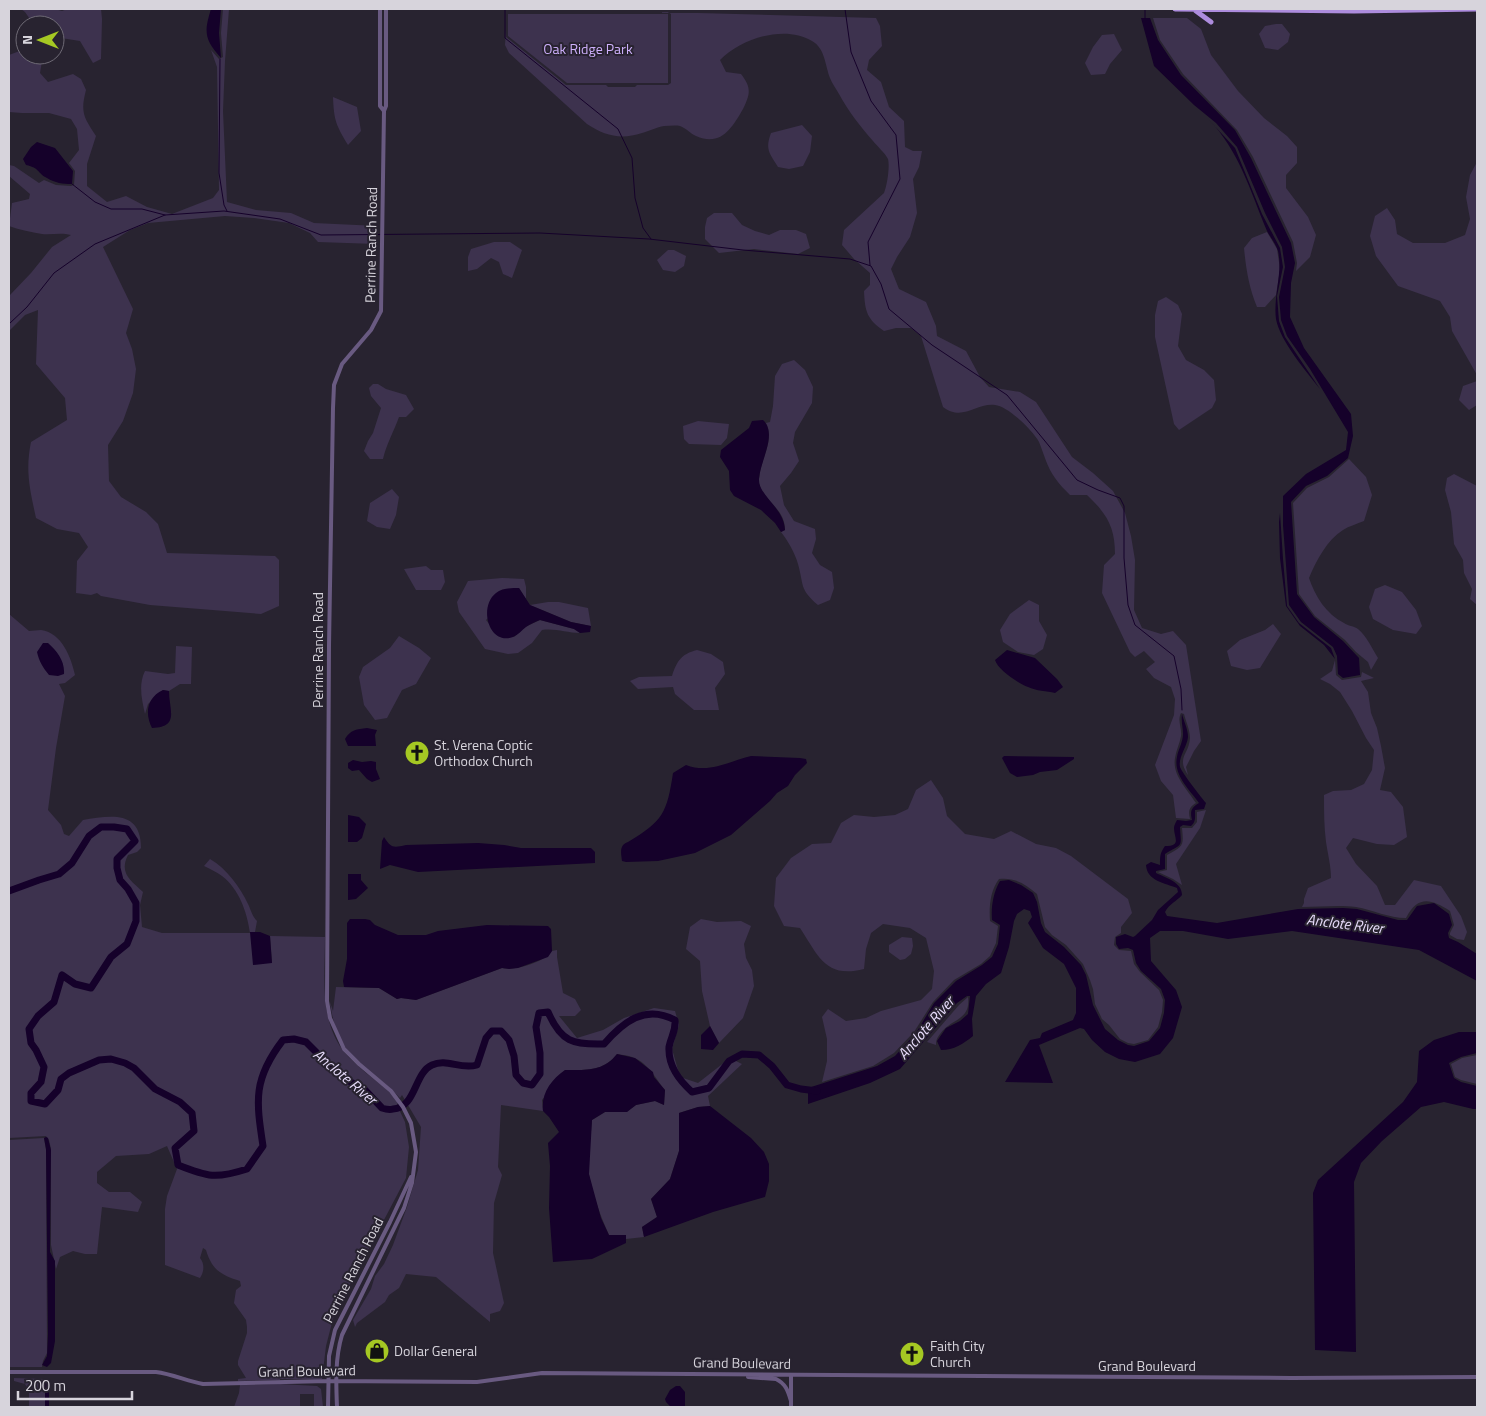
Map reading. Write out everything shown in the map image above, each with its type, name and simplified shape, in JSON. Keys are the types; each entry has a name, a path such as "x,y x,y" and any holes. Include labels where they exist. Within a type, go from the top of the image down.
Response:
{"main road":[{"path":"1175,9 1459,9"},
{"path":"1193,10 1211,22 1208,17 1208,9"},
{"path":"1444,9 1477,9"}],"street":[{"name":"Perrine Ranch Road","path":"380,9 380,106 384,111"},
{"name":"Perrine Ranch Road","path":"336,1407 338,1346 404,1208 412,1183 416,1152 408,1116 397,1098 344,1049 330,1018 327,1001 329,646 334,385 342,364 371,330 381,311 384,111 386,106 386,9"},
{"name":"Perrine Ranch Road","path":"328,1407 329,1356 335,1330 413,1173"},
{"name":"Grand Boulevard","path":"9,1372 156,1372 203,1384 328,1381 477,1382 542,1373 1274,1378 1477,1377"},
{"path":"741,1375 780,1381 786,1386 791,1402"},
{"path":"791,1375 791,1407"}],"green space":[{"path":"21,9 55,9 62,11 67,9 101,9 101,59 93,63 80,41 65,39 65,15 27,15"},
{"path":"223,9 229,9 223,111 227,202 256,210 291,213 314,223 378,226 376,244 318,242 310,233 289,223 225,216 148,223 130,230 103,247 133,309 126,333 136,369 133,393 123,421 108,445 109,481 121,497 146,512 158,524 167,553 275,556 279,560 279,606 261,614 150,605 101,596 97,593 91,595 76,593 77,561 88,547 79,533 57,529 36,518 28,471 31,442 67,420 65,398 36,364 38,310 25,315 9,331 10,295 52,247 71,235 42,234 9,226 12,203 29,199 30,194 9,176 9,165 14,166 39,183 44,180 56,185 71,186 74,185 75,171 69,163 79,150 77,129 71,119 49,113 9,112 9,55 15,53 15,65 41,65 40,73 48,82 73,74 81,79 86,90 83,104 84,114 96,136 87,164 87,186 107,202 126,196 147,207 172,214 213,198 219,190 217,67 211,50 219,59 223,57 221,33"},
{"path":"668,12 876,18 880,26 882,46 869,60 867,70 881,82 889,107 904,121 905,147 913,151 922,151 919,167 913,179 917,213 910,237 891,269 899,289 926,302 936,326 937,336 966,351 980,377 989,387 1020,392 1036,402 1072,457 1113,491 1125,513 1135,560 1134,610 1142,628 1161,634 1173,631 1186,645 1201,741 1186,767 1188,775 1183,760 1190,735 1184,714 1181,713 1179,719 1181,736 1175,764 1181,782 1196,803 1190,810 1190,819 1176,818 1173,795 1161,781 1155,765 1174,715 1175,699 1171,687 1154,678 1146,669 1155,662 1144,651 1135,657 1130,652 1102,593 1104,565 1115,554 1115,544 1111,528 1105,515 1087,495 1070,495 1064,489 1050,469 1036,437 1020,420 1007,410 1000,406 988,405 957,413 943,407 921,336 911,328 896,328 884,331 870,319 865,304 864,291 870,285 870,273 842,245 844,230 884,193 888,176 888,159 846,107 831,80 820,48 812,41 801,36 776,34 751,40 729,52 720,60 726,72 741,74 747,83 748,95 743,109 730,129 719,137 705,139 680,126 664,126 627,136 613,136 600,131 587,124 509,53 505,45 506,30 506,37 566,85 635,87 637,85 668,85 671,83 671,14"},
{"name":"Oak Ridge Park","path":"508,14 668,14 668,83 567,83 508,36"},
{"path":"1153,18 1187,18 1201,29 1211,55 1238,91 1264,118 1287,136 1297,147 1297,163 1286,175 1286,188 1308,217 1316,235 1310,257 1296,271 1297,263 1293,242 1253,157 1237,130 1183,74 1160,40"},
{"path":"1282,24 1290,34 1288,42 1278,50 1265,48 1259,34 1265,26"},
{"path":"1114,34 1122,50 1110,64 1105,74 1091,75 1085,63 1093,47 1102,35"},
{"path":"333,97 357,107 361,131 348,145 336,122"},
{"path":"802,125 812,136 810,152 803,166 789,169 778,167 768,147 771,133"},
{"path":"1477,162 1477,375 1452,331 1450,317 1440,301 1398,286 1376,256 1370,236 1375,216 1387,208 1395,220 1397,234 1413,243 1445,243 1465,235 1470,219 1466,197 1470,175"},
{"path":"714,213 732,213 742,225 769,235 780,230 796,230 806,234 810,248 798,254 754,249 719,253 705,239 707,218"},
{"path":"1267,232 1277,249 1280,269 1276,295 1265,307 1257,307 1248,278 1244,248 1252,238"},
{"path":"494,242 510,242 522,250 512,278 503,274 499,262 491,258 477,269 468,271 468,257 471,249"},
{"path":"668,250 674,250 686,256 684,266 675,272 663,270 657,260"},
{"path":"1166,297 1178,305 1182,314 1178,346 1186,360 1204,370 1214,380 1216,400 1212,408 1179,430 1174,424 1155,337 1155,315 1158,301"},
{"path":"794,360 805,370 813,387 812,403 795,432 793,443 799,461 780,486 784,505 794,521 815,529 816,539 812,553 820,565 832,572 834,588 830,600 818,605 805,591 795,556 781,532 785,530 782,516 765,495 759,482 769,435 766,423 770,422 775,376 782,364"},
{"path":"1477,381 1477,405 1469,410 1459,400 1463,386"},
{"path":"373,384 378,384 386,389 406,395 414,409 406,417 399,417 383,459 370,459 364,451 373,433 381,408 371,396 369,388"},
{"path":"698,421 729,424 727,438 721,445 689,444 684,439 683,426"},
{"path":"1349,459 1366,477 1372,495 1364,521 1345,529 1332,539 1319,558 1309,578 1314,591 1327,610 1346,624 1358,629 1367,639 1378,658 1371,670 1368,662 1345,640 1315,616 1299,594 1293,503 1307,488 1329,477"},
{"path":"1454,474 1477,486 1477,605 1470,599 1472,589 1464,573 1463,560 1454,544 1451,512 1445,490 1447,478"},
{"path":"392,489 399,497 396,515 390,529 377,527 367,521 370,503"},
{"path":"426,566 431,570 443,570 445,582 441,590 416,590 404,569"},
{"path":"502,578 524,579 526,599 519,588 486,620 490,625 514,637 525,627 540,620 574,629 580,633 542,630 532,643 518,653 508,654 485,649 459,612 457,602 468,581"},
{"path":"1385,585 1402,592 1416,610 1422,626 1416,634 1393,630 1373,619 1369,607 1375,589"},
{"path":"1029,600 1039,605 1039,621 1047,635 1043,649 1034,655 1018,652 1003,642 1000,630 1010,614"},
{"path":"559,602 588,608 591,626 571,622 530,605"},
{"path":"9,614 29,631 41,630 55,636 68,654 75,675 65,683 59,684 65,696 48,810 61,825 64,834 69,836 83,820 103,817 122,818 130,821 136,827 140,835 141,848 137,852 128,855 125,871 127,876 143,892 140,905 142,927 162,933 250,933 247,917 238,894 228,881 204,866 210,859 227,873 241,891 257,921 255,932 250,932 272,963 270,936 325,937 325,995 330,1023 335,1037 346,1055 398,1102 397,1105 405,1122 409,1147 406,1178 334,1315 326,1346 322,1379 238,1381 238,1379 246,1378 238,1365 238,1361 247,1333 246,1320 234,1303 236,1290 241,1286 240,1281 218,1271 203,1248 200,1258 203,1268 200,1278 165,1265 165,1209 167,1196 177,1169 167,1146 149,1154 116,1156 97,1172 97,1183 109,1192 130,1192 142,1202 138,1212 102,1207 97,1254 73,1251 60,1257 56,1269 51,1245 51,1149 49,1140 46,1136 9,1138"},
{"path":"1273,624 1281,634 1260,668 1247,670 1231,666 1227,651 1240,640 1265,630"},
{"path":"399,636 431,658 416,684 402,690 387,718 375,720 364,705 359,677 363,667 390,648"},
{"path":"176,646 192,647 191,684 180,684 169,691 163,690 148,704 145,714 141,687 145,671 175,673"},
{"path":"697,650 711,654 723,662 725,674 715,688 719,710 694,710 675,694 673,687 638,689 630,681 639,677 672,676 680,659"},
{"path":"1335,660 1336,675 1342,680 1361,677 1362,672 1374,678 1361,681 1368,692 1371,713 1377,728 1385,768 1380,790 1391,792 1403,807 1407,837 1394,845 1377,844 1353,838 1346,848 1356,864 1377,886 1385,905 1395,905 1414,880 1441,886 1461,916 1467,932 1464,940 1450,935 1454,925 1450,911 1431,902 1425,901 1415,906 1406,918 1393,917 1356,907 1302,907 1308,888 1331,878 1325,831 1324,795 1333,791 1351,790 1364,784 1372,770 1374,750 1352,711 1340,692 1320,679 1332,671"},
{"path":"931,780 943,798 947,816 965,834 994,839 1011,831 1036,844 1056,848 1071,856 1128,899 1132,913 1121,927 1121,933 1115,937 1114,945 1119,950 1131,951 1134,964 1159,990 1163,1000 1158,1027 1148,1040 1134,1044 1120,1039 1102,1019 1095,1004 1093,989 1083,964 1066,945 1052,935 1045,927 1037,894 1020,882 1010,879 999,879 992,894 990,905 990,921 998,926 996,943 990,956 981,964 954,980 933,1002 914,1032 894,1053 873,1066 822,1082 827,1061 827,1039 822,1017 828,1009 846,1021 866,1018 881,1011 921,1000 932,989 934,971 926,938 910,928 883,924 871,933 866,949 864,969 840,971 831,968 818,955 800,928 784,926 774,906 776,878 791,858 812,844 831,843 841,823 854,815 874,817 895,815 908,809 916,790"},
{"path":"1206,810 1200,828 1176,864 1182,885 1158,872 1167,870 1167,855 1181,845 1183,839 1182,828 1192,828 1197,822 1197,812"},
{"path":"701,919 717,922 741,921 751,926 744,944 746,958 752,970 754,986 743,1018 719,1043 710,1026 702,991 700,961 686,949 690,927"},
{"path":"902,937 912,938 913,946 911,954 905,959 900,960 889,952 889,945"},
{"path":"557,950 563,993 575,999 581,1010 575,1016 559,1016 577,1038 603,1030 624,1018 654,1008 675,1011 679,1025 672,1049 680,1077 698,1083 730,1058 742,1064 708,1096 710,1106 698,1107 679,1113 679,1151 670,1179 651,1199 657,1217 642,1227 644,1237 626,1239 626,1235 609,1235 593,1191 588,1163 592,1120 605,1112 626,1112 636,1105 655,1101 664,1105 665,1090 639,1060 617,1054 612,1060 600,1067 587,1070 565,1070 542,1100 543,1111 501,1105 498,1167 502,1175 494,1203 493,1253 504,1303 500,1311 490,1314 490,1322 436,1277 406,1274 399,1288 389,1295 385,1302 357,1323 355,1327 353,1320 371,1289 375,1276 384,1264 407,1207 418,1170 421,1127 402,1095 400,1098 350,1054 345,1047 333,1020 330,1002 333,1011 336,987 379,988 397,999 416,1000 502,968 508,969 529,965"},
{"path":"968,997 966,1011 944,1029 937,1038 936,1045 927,1042 959,1005"},
{"path":"1477,1055 1477,1084 1455,1077 1451,1064 1462,1058"},
{"path":"44,1138 46,1150 47,1353 42,1367 9,1367 9,1140"},
{"path":"14,1378 45,1379 47,1382 42,1381 45,1387 45,1407 29,1407 29,1391 25,1384 14,1381"},
{"path":"280,1384 317,1386 321,1389 323,1407 314,1407 314,1394 300,1394 300,1407 234,1407 240,1385"}],"water":[{"path":"211,9 221,9 219,33 221,58 211,46 207,35 207,24"},
{"path":"1141,18 1150,18 1158,40 1181,75 1235,130 1251,158 1291,243 1295,263 1291,283 1290,317 1304,348 1351,414 1353,436 1348,458 1327,476 1306,486 1291,502 1297,594 1314,617 1343,641 1359,658 1360,675 1343,678 1338,674 1337,656 1333,647 1301,622 1289,605 1283,525 1283,496 1306,474 1346,450 1348,432 1310,369 1287,336 1281,320 1279,297 1285,267 1282,247 1265,213 1237,147 1216,123 1194,105 1154,66"},
{"path":"1209,120 1235,148 1262,214 1280,248 1283,267 1277,296 1279,321 1285,337 1320,389 1294,356 1278,328 1275,310 1279,268 1278,251 1267,231 1250,187 1236,158"},
{"path":"37,142 55,148 73,171 72,184 53,181 36,169 26,165 23,159"},
{"path":"763,420 767,426 769,440 759,479 762,491 776,508 784,522 785,530 781,532 775,523 761,510 734,496 730,490 729,471 720,457 721,450 749,428 752,421"},
{"path":"1280,513 1287,606 1299,623 1331,648 1335,659 1324,645 1300,626 1286,606 1280,558"},
{"path":"519,588 530,605 571,622 591,626 590,632 580,633 574,629 540,620 513,637 505,638 498,636 492,631 487,615 491,599 501,590"},
{"path":"43,643 48,643 57,653 62,661 64,674 58,676 49,675 45,670 37,652"},
{"path":"1007,650 1035,658 1063,687 1055,693 1031,688 1014,679 1000,668 995,660"},
{"path":"163,690 169,691 170,721 161,727 152,728 148,717 148,707 153,697"},
{"path":"1182,714 1188,737 1180,760 1180,767 1206,803 1204,809 1195,810 1194,821 1191,826 1183,825 1180,827 1180,844 1165,854 1165,869 1156,871 1156,873 1176,884 1182,895 1165,912 1167,916 1217,923 1298,909 1343,908 1357,909 1398,920 1407,920 1417,906 1434,903 1449,914 1452,925 1448,933 1449,938 1477,954 1477,981 1419,950 1292,931 1228,939 1183,931 1160,931 1150,938 1151,961 1176,990 1182,1007 1173,1038 1160,1054 1135,1062 1119,1059 1105,1052 1092,1040 1084,1029 1080,1028 1039,1045 1053,1083 1005,1082 1030,1040 1040,1038 1042,1033 1073,1020 1076,1013 1076,988 1064,964 1043,948 1028,923 1032,917 1030,911 1024,909 1017,914 1014,921 1001,973 986,984 976,996 972,1019 973,1036 966,1042 946,1050 941,1050 937,1041 946,1028 960,1021 968,1014 970,996 967,996 957,1003 900,1069 870,1083 808,1104 808,1088 877,1066 895,1056 916,1033 934,1003 956,981 992,957 998,944 1000,925 992,920 992,905 1000,881 1009,880 1033,893 1045,932 1064,947 1081,965 1086,975 1093,1005 1105,1029 1118,1040 1128,1045 1134,1046 1149,1041 1160,1028 1165,1000 1161,989 1141,971 1136,963 1133,950 1128,948 1119,949 1116,944 1116,937 1125,934 1135,936 1152,920 1158,910 1178,892 1177,888 1153,878 1146,865 1151,862 1160,865 1162,851 1165,846 1174,845 1176,841 1174,828 1177,820 1192,820 1192,810 1199,803 1183,782 1177,770 1177,757 1183,737"},
{"path":"367,728 377,730 375,735 376,746 348,746 345,739 349,734"},
{"path":"751,756 800,758 806,759 807,763 795,775 788,786 777,793 731,835 695,853 658,861 622,861 621,850 623,845 649,828 661,815 668,798 673,773 686,765 703,768 719,766"},
{"path":"1004,756 1074,757 1074,759 1057,770 1017,777 1010,773 1002,758"},
{"path":"353,760 376,762 376,769 380,779 372,782 359,770 352,771 348,768 348,763"},
{"path":"348,815 359,817 366,824 362,838 357,842 348,842"},
{"path":"384,837 395,847 478,843 521,848 591,848 595,852 595,863 418,872 390,865 380,869"},
{"path":"348,874 361,874 361,880 368,888 356,899 348,900"},
{"path":"350,919 370,920 375,925 398,935 426,935 438,931 487,925 548,926 551,929 552,951 548,957 518,968 502,968 416,1000 397,999 379,988 344,987 343,981 347,959 347,923"},
{"path":"250,932 260,932 270,936 272,963 253,965"},
{"path":"710,1026 719,1043 713,1050 701,1049 701,1035"},
{"path":"1459,1032 1477,1032 1477,1053 1461,1057 1449,1063 1454,1078 1477,1086 1477,1109 1444,1102 1421,1107 1382,1141 1361,1163 1354,1182 1356,1352 1315,1350 1313,1193 1318,1180 1403,1102 1417,1082 1419,1051 1434,1040"},
{"path":"617,1054 635,1058 653,1072 654,1077 665,1090 664,1105 655,1101 636,1105 627,1112 605,1112 592,1120 589,1174 601,1218 609,1235 626,1235 626,1243 592,1259 553,1262 549,1208 550,1166 548,1143 559,1132 543,1111 545,1093 555,1078 565,1070 587,1070 600,1067 612,1060"},
{"path":"710,1106 751,1138 764,1152 769,1164 769,1181 765,1197 713,1212 644,1237 642,1227 657,1217 651,1199 670,1179 679,1151 679,1113 698,1107"},
{"path":"44,1138 48,1138 51,1150 50,1252 55,1261 55,1341 51,1363 47,1367 42,1365 47,1356 48,1334 46,1149"},
{"path":"41,1380 47,1382 49,1407 45,1407 45,1387"},
{"path":"680,1386 685,1392 685,1407 671,1407 666,1402 665,1399 670,1390"}],"waterway":[{"path":"505,9 505,38 618,129 632,158 635,198 643,228 651,239"},
{"path":"845,9 851,52 871,101 896,135 900,179 868,242 870,265"},
{"path":"1145,9 1145,18"},
{"path":"220,59 219,173 224,205 227,211"},
{"path":"72,184 95,202 111,209 142,209 165,215"},
{"path":"9,324 27,307 54,273 95,244 165,215 224,211 280,219 321,235 540,233 649,239 743,250 850,259 871,266 881,284 889,309 932,345 1007,395 1077,480 1120,498 1124,506 1124,558 1128,605 1135,625 1174,656 1181,689 1182,710"},
{"name":"Anclote River","path":"9,891 59,874 72,863 89,836 101,827 127,829 135,841 117,859 117,868 120,880 136,903 136,921 127,944 111,957 91,988 75,984 62,975 54,1002 38,1016 29,1029 31,1043 44,1067 41,1082 31,1093 31,1101 45,1104 58,1090 61,1079 69,1073 99,1060 111,1059 125,1063 134,1068 155,1089 180,1102 192,1113 194,1131 175,1148 178,1165 205,1174 219,1175 247,1169 263,1146 258,1103 259,1090 266,1067 283,1040 294,1039 306,1042 326,1065 345,1079 364,1089 382,1108 390,1109 401,1107 406,1103 426,1069 432,1065 438,1063 465,1066 477,1065 486,1038 492,1031 501,1031 509,1040 514,1056 516,1075 523,1083 532,1085 540,1074 540,1053 536,1027 539,1013 548,1012 563,1036 569,1040 584,1044 604,1044 619,1029 635,1018 654,1014 675,1020 669,1047 670,1060 683,1083 692,1092 709,1088 729,1061 742,1054 759,1055 772,1066 787,1085 817,1091"}],"place":[{"name":"St. Verena Coptic Orthodox Church","path":"417,753"},
{"name":"Dollar General","path":"377,1351"},
{"name":"Faith City Church","path":"912,1354"}]}
